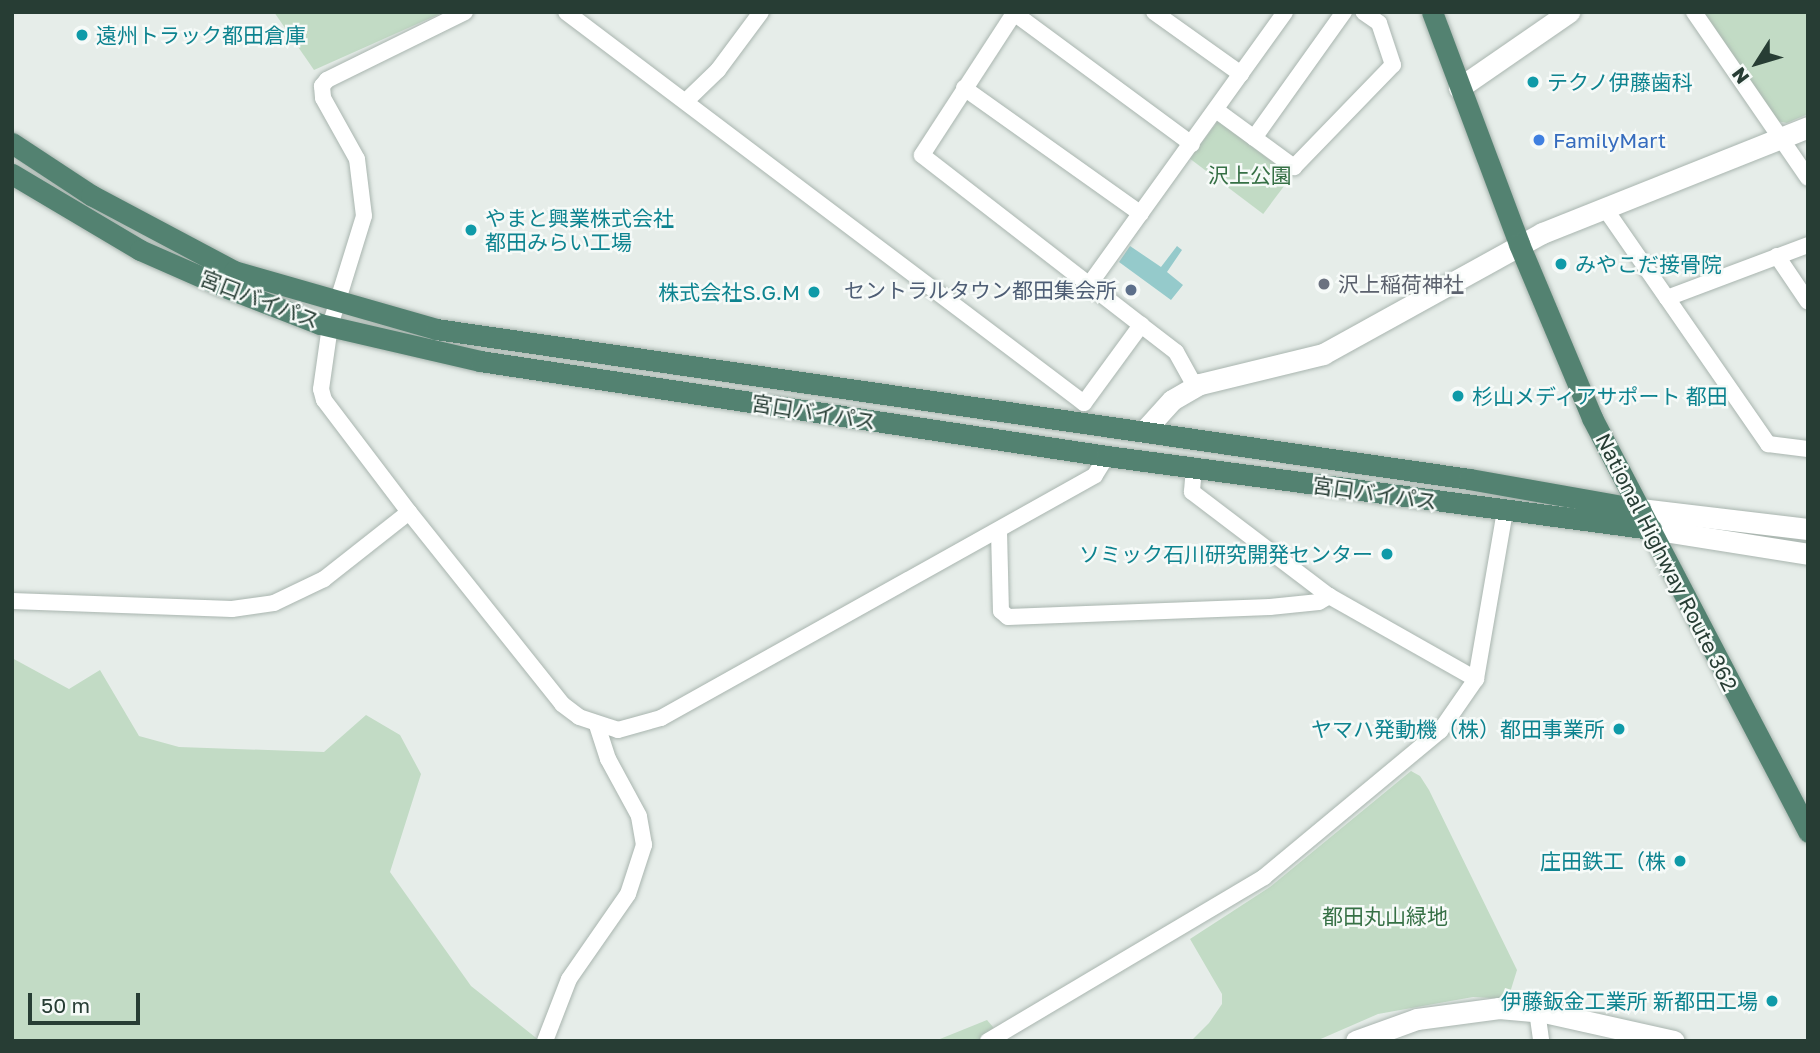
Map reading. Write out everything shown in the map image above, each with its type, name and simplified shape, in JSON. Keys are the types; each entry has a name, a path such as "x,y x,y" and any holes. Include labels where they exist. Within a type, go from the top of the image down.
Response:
{"highway":[{"name":"National Highway Route 362","path":"1432,12 1519,244 1592,418 1808,832"},
{"name":"宮口バイパス","path":"12,143 91,195 234,271 337,304 436,329 1469,479 1640,509"},
{"name":"宮口バイパス","path":"12,174 140,250 330,326 481,361 1107,456 1651,529"}],"street":[{"path":"465,12 327,79 322,86 323,98 356,159 363,195 362,235 330,326 320,376 324,400 409,512 562,704 597,726 630,729 661,718 1095,475 1107,456"},
{"path":"566,12 1084,403 1141,325"},
{"path":"687,101 718,70 761,12"},
{"path":"1154,12 1241,74"},
{"path":"1089,285 1285,12"},
{"path":"1254,138 1344,12"},
{"path":"1216,110 1294,167 1393,65 1379,23 1363,12"},
{"path":"1459,88 1569,12"},
{"path":"1694,12 1808,178"},
{"path":"1192,144 1014,13 922,155 1176,352 1195,386"},
{"path":"964,88 1141,215"},
{"path":"1143,432 1172,400 1195,386 1323,354 1519,244 1808,127"},
{"path":"1606,210 1768,444 1808,449"},
{"path":"1667,298 1808,245"},
{"path":"1777,256 1808,302"},
{"path":"1194,468 1192,492 1329,596 1476,679"},
{"path":"1640,509 1808,529"},
{"path":"988,1041 1264,877 1440,731 1476,679 1506,511"},
{"path":"12,601 232,609 274,603 324,579 409,512"},
{"path":"1651,529 1808,554"},
{"path":"999,531 1001,611 1008,617 1270,607 1318,602 1329,596"},
{"path":"545,1041 569,979 628,894 644,845 639,816 608,759 597,726"},
{"path":"1356,1041 1378,1030 1460,1010 1537,1011 1674,1041"},
{"path":"1537,1011 1541,1041"}],"green space":[{"path":"274,12 444,12 314,70"},
{"path":"1702,12 1808,12 1808,114 1787,123 1777,121"},
{"name":"沢上公園","path":"1218,121 1291,176 1263,214 1190,159"},
{"path":"12,658 69,689 100,670 139,736 179,747 324,752 366,715 400,735 421,774 390,872 471,986 540,1041 12,1041"},
{"name":"都田丸山緑地","path":"1411,771 1420,776 1429,790 1517,970 1508,999 1473,997 1378,1014 1316,1041 1191,1041 1209,1023 1222,1004 1222,994 1190,939 1270,887"},
{"path":"987,1020 1005,1041 935,1041"}],"water":[{"path":"1130,246 1161,267 1177,246 1182,250 1167,272 1183,285 1171,300 1119,262"}],"place":[{"name":"遠州トラック都田倉庫","path":"82,35"},
{"name":"テクノ伊藤歯科","path":"1533,82"},
{"name":"FamilyMart","path":"1539,140"},
{"name":"やまと興業株式会社 都田みらい工場","path":"471,230"},
{"name":"みやこだ接骨院","path":"1561,264"},
{"name":"沢上稲荷神社","path":"1324,284"},
{"name":"セントラルタウン都田集会所","path":"1131,290"},
{"name":"株式会社S.G.M","path":"814,292"},
{"name":"杉山メディアサポート 都田","path":"1458,396"},
{"name":"ソミック石川研究開発センター","path":"1387,554"},
{"name":"ヤマハ発動機（株）都田事業所","path":"1619,729"},
{"name":"庄田鉄工（株","path":"1680,861"},
{"name":"伊藤鈑金工業所 新都田工場","path":"1772,1001"}]}
